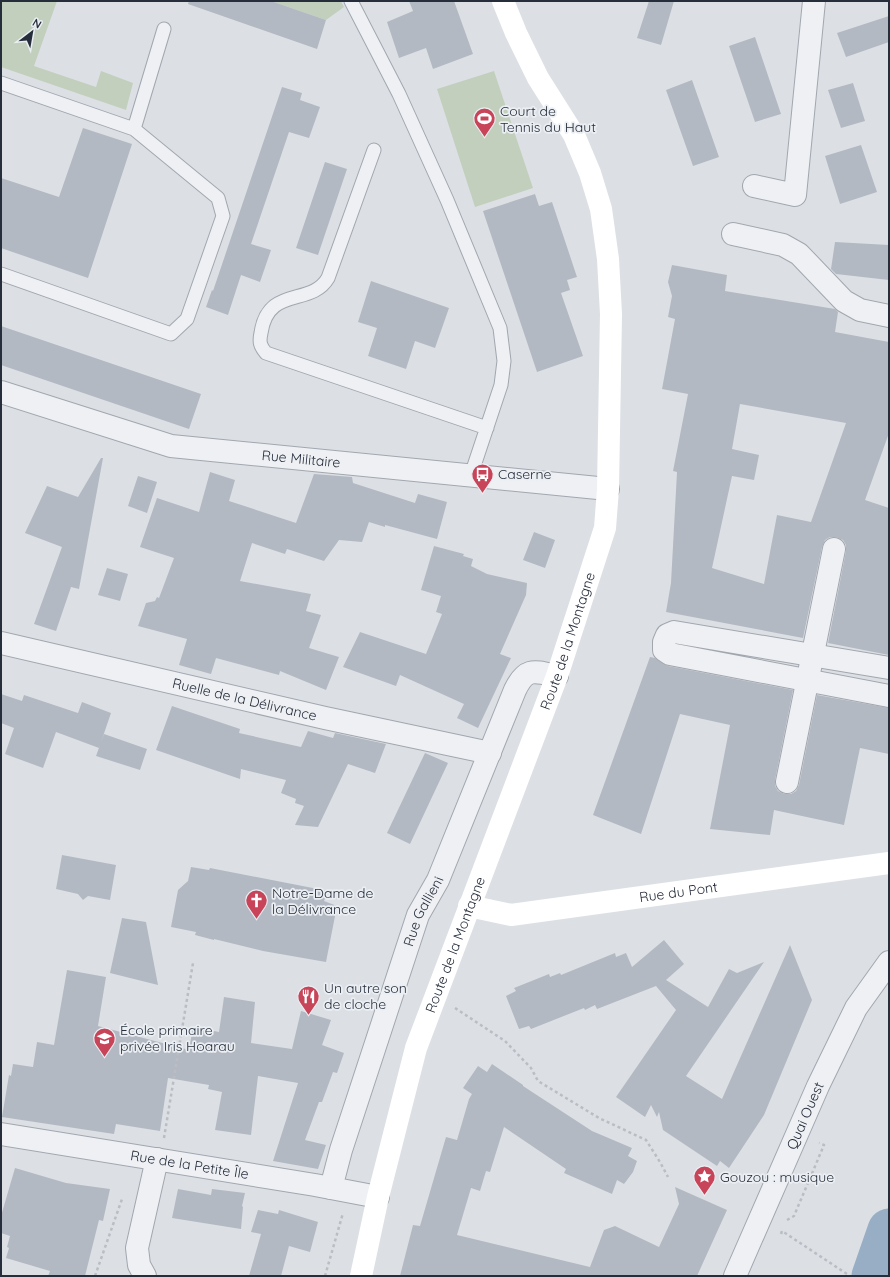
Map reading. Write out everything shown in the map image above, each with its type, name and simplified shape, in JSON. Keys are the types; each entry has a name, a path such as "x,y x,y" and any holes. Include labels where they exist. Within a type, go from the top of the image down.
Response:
{"main road":[{"name":"Route de la Montagne","path":"361,1276 378,1197 416,1048 557,676 605,528 608,489 611,314 608,259 602,209 590,173 574,135 538,78 516,33 503,1"},
{"name":"Rue du Pont","path":"469,906 512,915 889,863"}],"street":[{"path":"754,186 795,194 814,1"},
{"path":"733,234 783,246 799,254 844,301 860,310 889,316"},
{"name":"Rue Militaire","path":"1,392 171,446 608,489"},
{"path":"787,782 834,549"},
{"path":"889,668 674,632 667,635 664,642 664,650 670,654 889,696"},
{"name":"Ruelle de la Délivrance","path":"1,643 325,718 490,753"},
{"name":"Rue Gallieni","path":"331,1188 341,1150 418,915 438,880 520,680 526,674 537,672 557,676"},
{"name":"Quai Ouest","path":"735,1276 818,1086 856,1008 889,962"},
{"name":"Rue de la Petite Île","path":"1,1134 378,1197"},
{"path":"145,1276 139,1265 137,1248 157,1159"}],"lane":[{"path":"351,1 399,94 447,200 500,328 504,361 501,385 471,475"},
{"path":"134,129 164,30"},
{"path":"1,83 134,129 218,198 223,216 186,319 171,334 1,274"},
{"path":"374,150 328,278 318,290 287,299 270,310 262,322 259,342 261,348 266,353 487,428"}],"path":[{"path":"157,1159 163,1140 193,963"},
{"path":"455,1009 505,1041 531,1068 538,1081 599,1118 646,1140 668,1177"},
{"path":"95,1276 124,1194"},
{"path":"325,1276 343,1211"},
{"path":"779,1239 782,1232 850,1276"}],"green space":[{"path":"1,1 57,1 34,66 96,87 101,71 133,83 126,110 1,67"},
{"path":"271,1 341,1 344,7 326,20"},
{"name":"Court de Tennis du Haut","path":"494,71 533,188 475,207 437,89"}],"building":[{"path":"189,1 271,1 326,20 317,49 188,4"},
{"path":"409,1 454,1 473,54 433,69 426,48 399,58 387,22 413,11"},
{"path":"649,1 674,1 661,45 637,38"},
{"path":"889,16 889,42 846,57 837,33"},
{"path":"755,37 781,114 755,122 729,46"},
{"path":"692,80 719,157 693,166 666,90"},
{"path":"853,83 865,121 841,128 828,90"},
{"path":"282,87 302,93 300,100 320,107 309,138 289,132 251,244 271,250 260,282 241,275 228,315 206,307 212,290 213,291"},
{"path":"83,128 132,144 88,278 1,248 1,178 59,197"},
{"path":"861,145 877,192 840,204 825,156"},
{"path":"325,162 347,169 318,255 296,248"},
{"path":"535,194 539,206 552,202 577,277 567,280 570,290 561,293 583,356 537,372 483,211"},
{"path":"835,242 889,245 889,280 836,274 831,269"},
{"path":"672,265 727,275 725,291 835,309 838,312 835,332 889,342 889,433 865,500 889,508 889,655 828,643 846,551 846,545 843,540 836,537 830,537 825,540 822,547 803,638 666,612 671,583 677,472 673,471 688,394 662,389 675,319 668,317 672,296 668,282","holes":["740,404 846,423 811,522 777,515 764,584 712,568 732,476 754,480 759,455 732,449"]},
{"path":"371,281 449,308 435,348 415,341 406,369 368,356 377,328 358,322"},
{"path":"1,326 201,394 189,429 1,365"},
{"path":"101,458 103,458 79,589 71,587 56,631 34,624 62,547 25,533 47,486 78,497"},
{"path":"210,472 235,480 229,501 296,523 314,474 352,477 353,483 415,503 418,494 447,502 437,539 369,522 362,542 339,540 324,561 287,549 285,554 252,543 240,581 311,594 306,611 321,615 309,648 339,657 326,690 280,671 279,675 216,658 211,674 179,665 187,639 138,626 146,603 155,601 157,597 159,598 174,558 140,547 157,498 199,512"},
{"path":"138,476 157,482 147,513 128,506"},
{"path":"534,532 555,540 545,568 523,560"},
{"path":"434,546 464,554 463,556 473,559 471,566 487,574 527,583 526,595 500,654 511,658 478,728 457,718 464,704 400,675 396,686 343,667 360,632 426,654 442,614 436,612 441,596 421,590"},
{"path":"107,568 128,574 120,601 98,595"},
{"path":"650,657 655,658 668,666 793,690 775,780 775,786 778,791 784,794 791,794 796,791 799,785 817,695 889,708 889,754 860,748 844,825 774,810 770,835 710,829 730,725 680,714 641,834 593,815"},
{"path":"1,694 22,701 24,695 78,713 82,702 111,713 99,748 56,732 43,768 5,754 14,728 1,723"},
{"path":"172,706 240,729 239,733 301,747 308,731 333,738 335,733 386,744 375,773 348,764 318,827 295,825 304,806 295,803 296,799 281,793 286,780 241,769 240,779 156,750"},
{"path":"104,734 147,749 140,770 96,756"},
{"path":"425,753 448,763 410,844 387,833"},
{"path":"62,855 116,865 110,900 88,896 83,900 78,894 56,889"},
{"name":"Notre-Dame de la Délivrance","path":"191,867 209,870 210,868 328,891 324,901 337,906 326,962 263,951 214,940 195,935 196,932 171,927 178,890 188,881"},
{"path":"122,918 146,922 158,985 110,973"},
{"path":"664,940 684,964 666,980 708,1007 729,969 737,973 764,962 686,1076 722,1099 790,945 812,1000 764,1115 729,1168 720,1161 717,1166 663,1130 659,1112 657,1117 651,1105 645,1117 616,1097 676,1010 656,986 597,1009 595,1005 585,1010 584,1008 531,1029 529,1026 519,1029 506,996 516,991 514,988 549,974 550,977 560,973 561,975 615,953 616,957 626,953 632,967"},
{"path":"67,970 106,977 98,1026 189,1050 193,1027 219,1032 224,997 255,1002 251,1043 292,1049 301,1011 331,1020 322,1045 344,1053 337,1073 333,1072 322,1102 319,1102 305,1140 326,1145 318,1169 273,1161 298,1083 258,1076 251,1135 215,1130 222,1092 208,1089 209,1085 168,1078 160,1131 116,1124 114,1134 2,1117 9,1075 11,1076 13,1064 33,1067 37,1042 54,1045"},
{"path":"492,1064 592,1131 632,1148 628,1156 637,1161 633,1172 624,1184 617,1180 612,1194 564,1173 566,1169 504,1127 490,1172 486,1171 480,1191 471,1188 457,1235 590,1267 604,1230 615,1226 659,1247 679,1204 675,1187 727,1210 697,1276 400,1276 413,1225 420,1226 446,1137 457,1140 469,1099 472,1094 463,1088 478,1066 487,1072"},
{"path":"15,1168 66,1183 110,1189 103,1221 99,1220 85,1276 48,1276 50,1271 6,1258 10,1236 1,1233 1,1216"},
{"path":"178,1189 211,1195 212,1189 245,1193 242,1206 241,1229 172,1218"},
{"path":"258,1210 278,1214 279,1210 318,1222 310,1252 289,1246 281,1276 249,1276 261,1234 251,1232"}],"waterway":[{"path":"873,1276 889,1230"}],"place":[{"name":"Court de Tennis du Haut","path":"485,138"},
{"name":"Caserne","path":"483,494"},
{"name":"Notre-Dame de la Délivrance","path":"257,920"},
{"name":"Un autre son de cloche","path":"308,1016"},
{"name":"École primaire privée Iris Hoarau","path":"104,1058"},
{"name":"Gouzou : musique","path":"704,1196"}]}
